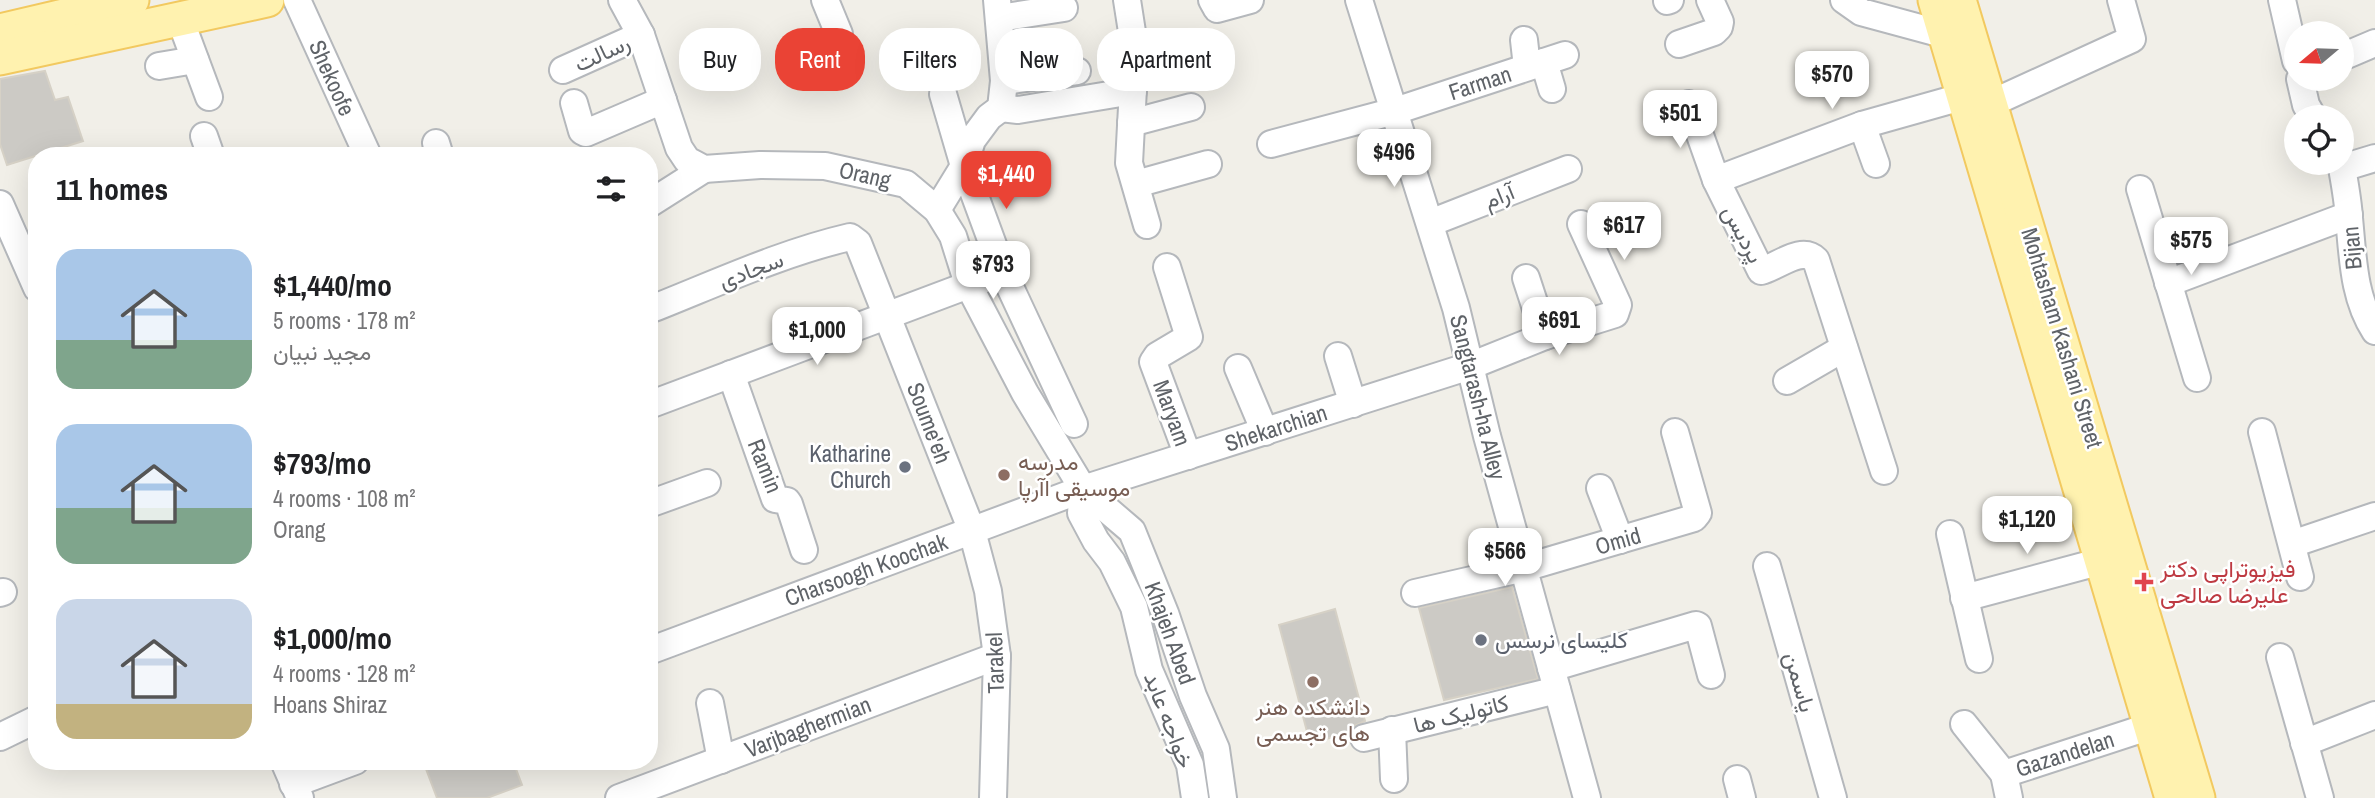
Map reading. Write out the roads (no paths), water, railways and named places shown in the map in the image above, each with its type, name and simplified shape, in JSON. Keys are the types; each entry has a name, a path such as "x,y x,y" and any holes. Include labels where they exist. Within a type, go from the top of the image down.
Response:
{"main road":[{"path":"0,31 132,0"},
{"path":"0,58 180,19 228,4 267,0"},
{"name":"Mohtasham Kashani Street","path":"1935,0 1946,35 1979,100"},
{"name":"Mohtasham Kashani Street","path":"1959,0 1979,100 2000,171 2198,798"},
{"name":"Mohtasham Kashani Street","path":"2000,171 2102,561 2172,798"}],"street":[{"name":"Shekoofe","path":"297,0 364,147"},
{"path":"622,0 641,35 679,148 687,160 704,169 658,198"},
{"path":"825,0 837,28"},
{"path":"1127,0 1131,28"},
{"path":"1212,0 1217,9 1250,0"},
{"name":"Sangtarash-ha Alley","path":"1359,0 1455,308 1587,798"},
{"path":"1679,44 1714,32 1719,27 1720,22 1710,0"},
{"path":"1844,0 1861,12 1946,35"},
{"name":"پردیس","path":"1884,471 1816,260 1803,253 1760,271 1716,180 1862,125 1979,100 2132,39 2121,0"},
{"path":"2282,0 2287,21"},
{"path":"1000,28 998,9 1064,8"},
{"path":"180,19 209,97"},
{"name":"رسالت","path":"563,70 641,35"},
{"path":"1524,40 1546,61 1552,89"},
{"path":"2354,52 2375,43"},
{"path":"159,66 195,60"},
{"name":"Farman","path":"1271,144 1395,111 1546,61"},
{"path":"1001,108 1003,91"},
{"path":"937,210 964,166 972,140 989,117 1001,108 1018,110 1133,91 1129,163 1147,225"},
{"path":"943,94 964,166 1003,272 1074,424"},
{"path":"573,103 582,131 586,133 663,100"},
{"path":"1689,104 1716,180"},
{"path":"1130,123 1191,107"},
{"path":"1862,125 1876,164"},
{"path":"2354,162 2375,158"},
{"path":"1136,184 1208,164"},
{"name":"Orang","path":"704,169 760,165 825,166 906,184 937,210 953,236 968,284 1025,393 1083,489"},
{"name":"آرام","path":"1430,223 1567,169"},
{"name":"Bijan","path":"2343,175 2349,215 2353,274 2368,320 2375,331"},
{"path":"2140,189 2197,378"},
{"path":"0,204 28,265"},
{"path":"2168,283 2349,215"},
{"name":"Shekarchian","path":"1083,489 1470,366 1545,336 1615,314 1618,305 1581,224"},
{"name":"سجادی","path":"658,307 833,241 850,237 855,239"},
{"name":"Soume'eh","path":"855,239 972,531"},
{"name":"Maryam","path":"1167,267 1189,337 1157,356 1153,362 1188,456"},
{"path":"658,402 1003,272"},
{"path":"1526,278 1545,336"},
{"path":"1787,382 1844,348"},
{"path":"1338,356 1353,404"},
{"path":"1238,368 1265,432"},
{"name":"Ramin","path":"731,374 775,499 787,501 789,504 810,570"},
{"name":"Omid","path":"1415,593 1524,568 1697,516 1675,432"},
{"path":"2262,432 2300,577"},
{"path":"658,501 707,483"},
{"path":"1600,488 1620,540"},
{"name":"Charsoogh Koochak","path":"658,646 810,570 972,531 1083,489"},
{"name":"خواجه عابد","path":"1083,489 1081,513 1096,541 1112,562 1133,607 1149,670 1190,765 1195,798"},
{"name":"Khajeh Abed","path":"1083,489 1132,531 1165,614 1193,696 1216,749 1223,798"},
{"path":"2292,544 2375,516"},
{"name":"Tarakel","path":"972,531 988,591 997,656 993,798"},
{"path":"1950,534 1979,659"},
{"path":"1964,598 2102,561"},
{"name":"یاسمن","path":"1767,566 1833,798"},
{"name":"کاتولیک ها","path":"1364,737 1554,679 1696,625 1711,675"},
{"name":"Varjbaghermian","path":"623,797 997,656"},
{"path":"2280,657 2319,798"},
{"path":"710,703 721,760"},
{"path":"2304,743 2375,715"},
{"path":"1,733 28,722"},
{"path":"1964,724 2006,786"},
{"name":"Gazandelan","path":"2006,786 2151,726"},
{"path":"1392,730 1394,779"},
{"path":"292,781 327,770"}],"place":[{"name":"Katharine Church","path":"905,467"},
{"name":"مدرسه موسیقی اآرپا","path":"1004,475"},
{"name":"فیزیوتراپی دکتر علیرضا صالحی","path":"2144,582"},
{"name":"کلیسای نرسس","path":"1481,640"},
{"name":"دانشکده هنر های تجسمی","path":"1313,682"}]}
